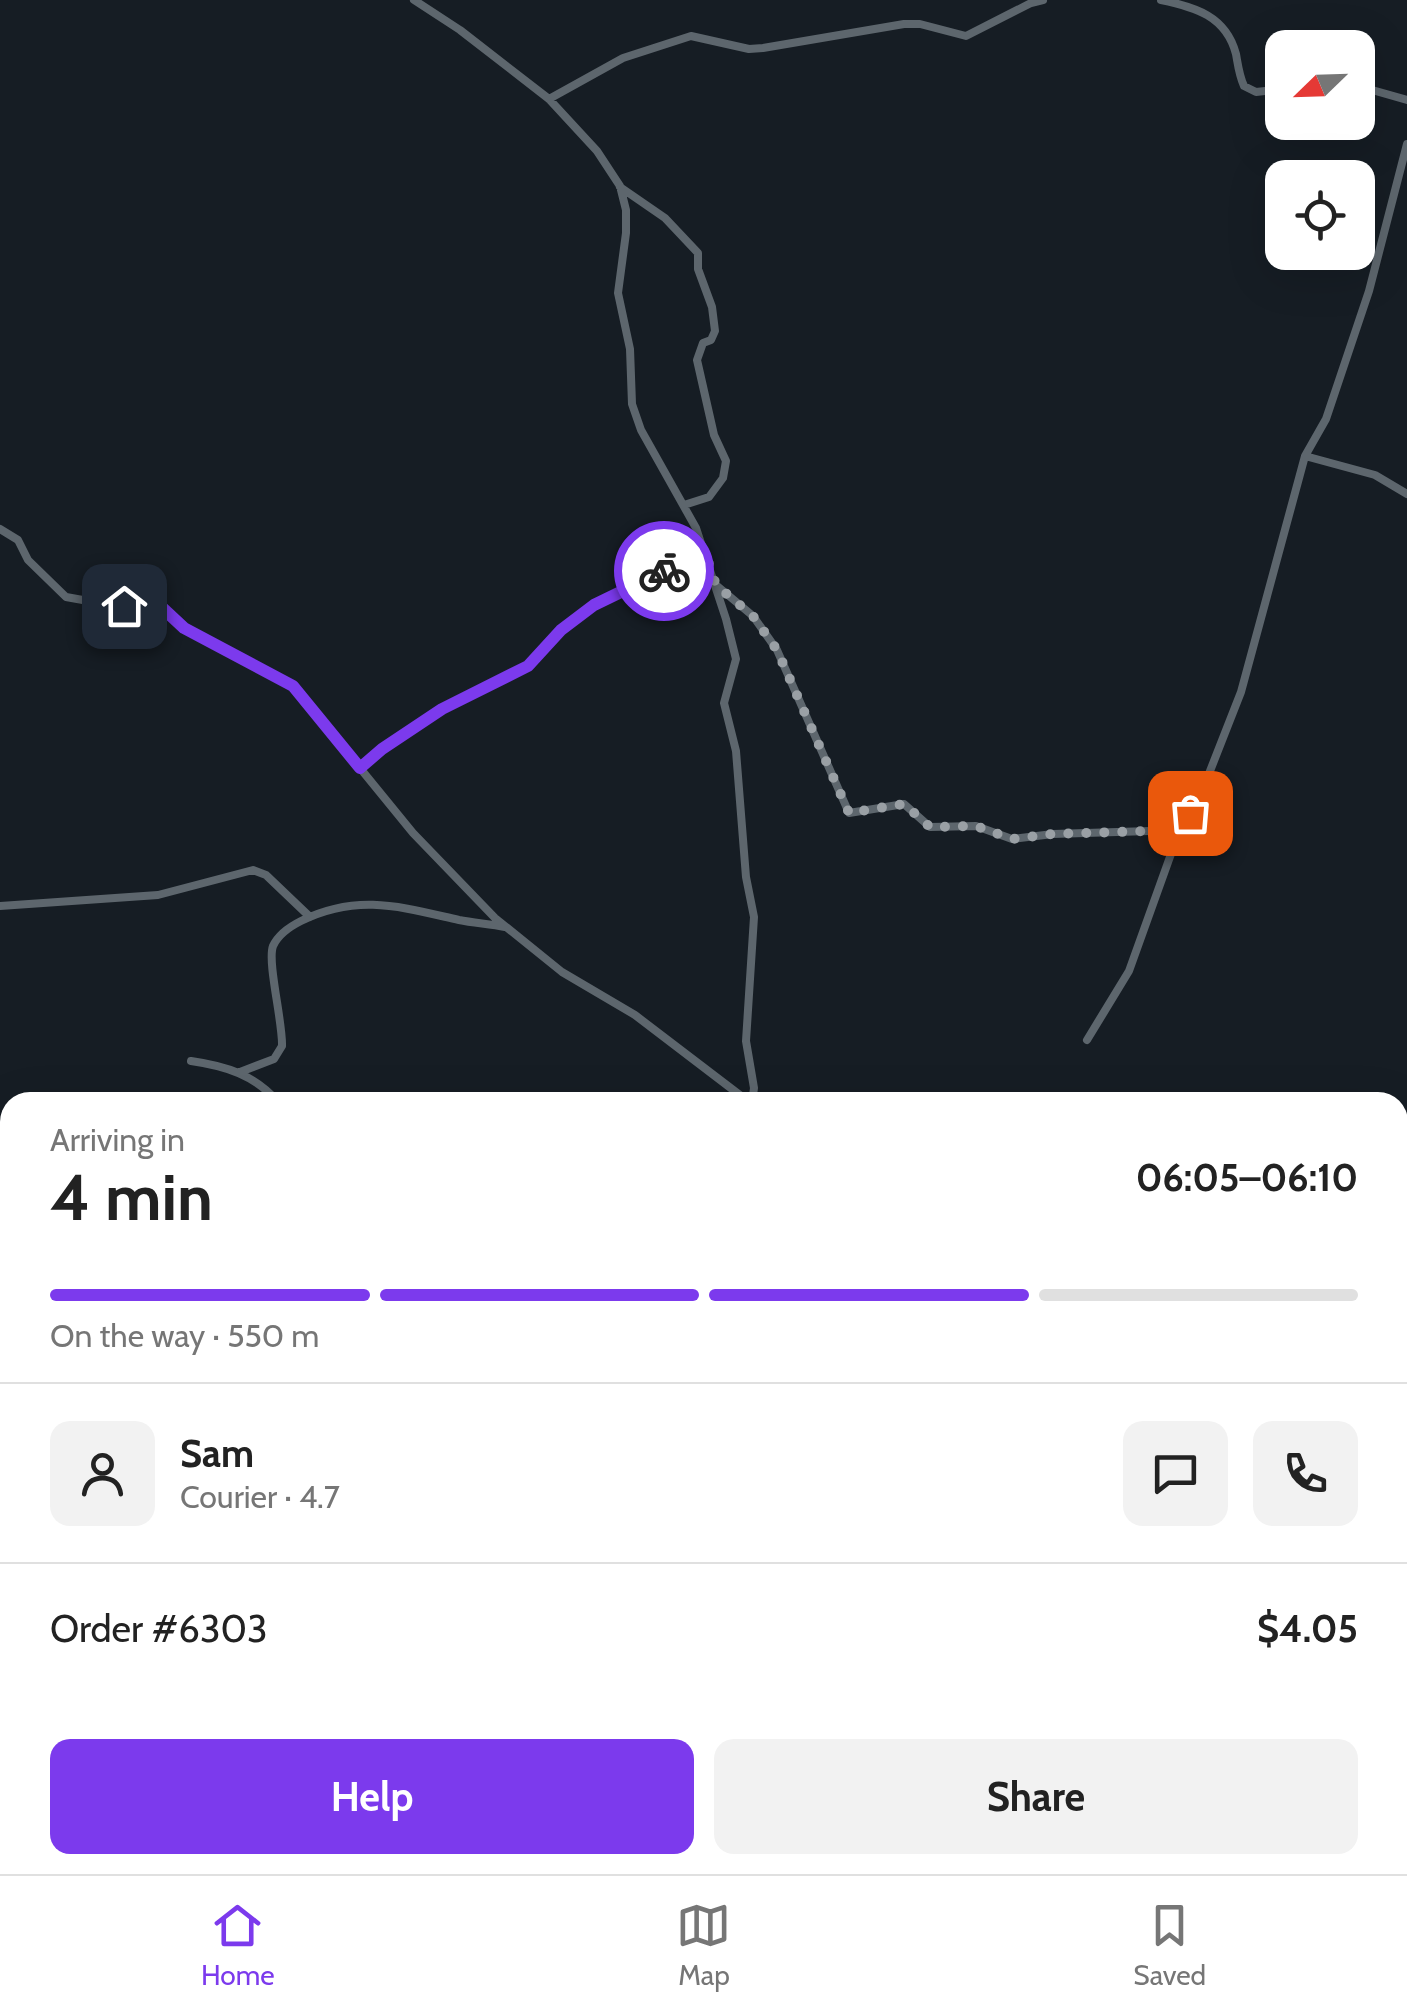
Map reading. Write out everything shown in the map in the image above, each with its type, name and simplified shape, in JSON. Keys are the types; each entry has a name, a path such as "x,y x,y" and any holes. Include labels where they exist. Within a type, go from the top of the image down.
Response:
{"street":[{"path":"414,0 460,30 549,99 597,151 620,186 626,233 618,293 630,349 632,404 641,430 684,505 706,555 736,660 724,704 736,750 746,877 754,917 746,1041 753,1092"},
{"path":"549,99 623,58 691,36 748,49 904,24 920,24 966,36 1043,0"},
{"path":"1160,0 1206,13 1220,23 1235,51 1244,86 1265,91"},
{"path":"1375,91 1407,100"},
{"path":"1087,1040 1129,971 1182,830 1205,784 1241,692 1305,456 1326,419 1369,292 1407,144"},
{"path":"620,186 665,218 698,253 698,268 712,307 715,331 696,357 725,470 709,497 684,505"},
{"path":"1305,456 1375,474 1407,494"},
{"path":"0,529 18,540 28,560 66,596 122,607 141,598 154,600 184,628 293,686 413,832 506,927 582,986 635,1014 738,1092"},
{"path":"360,768 442,709 528,666 561,630 594,605 706,555"},
{"path":"716,585 753,616 777,650 849,813 904,804 930,827 976,826 1012,839 1182,830"},
{"path":"0,906 158,895 253,870 266,875 310,917"},
{"path":"240,1072 274,1059 279,1052 282,1039 273,946 286,930 330,907 359,903 415,908 506,927"},
{"path":"192,1061 240,1072 268,1092"}],"way so far":[{"path":"664,571 706,555 716,585 738,601 765,630 849,813 904,804 930,827 976,826 1012,839 1182,830 1190,813"}],"route":[{"path":"124,606 141,598 154,600 184,628 293,686 360,768 442,709 528,666 561,630 594,605 664,571"}]}
